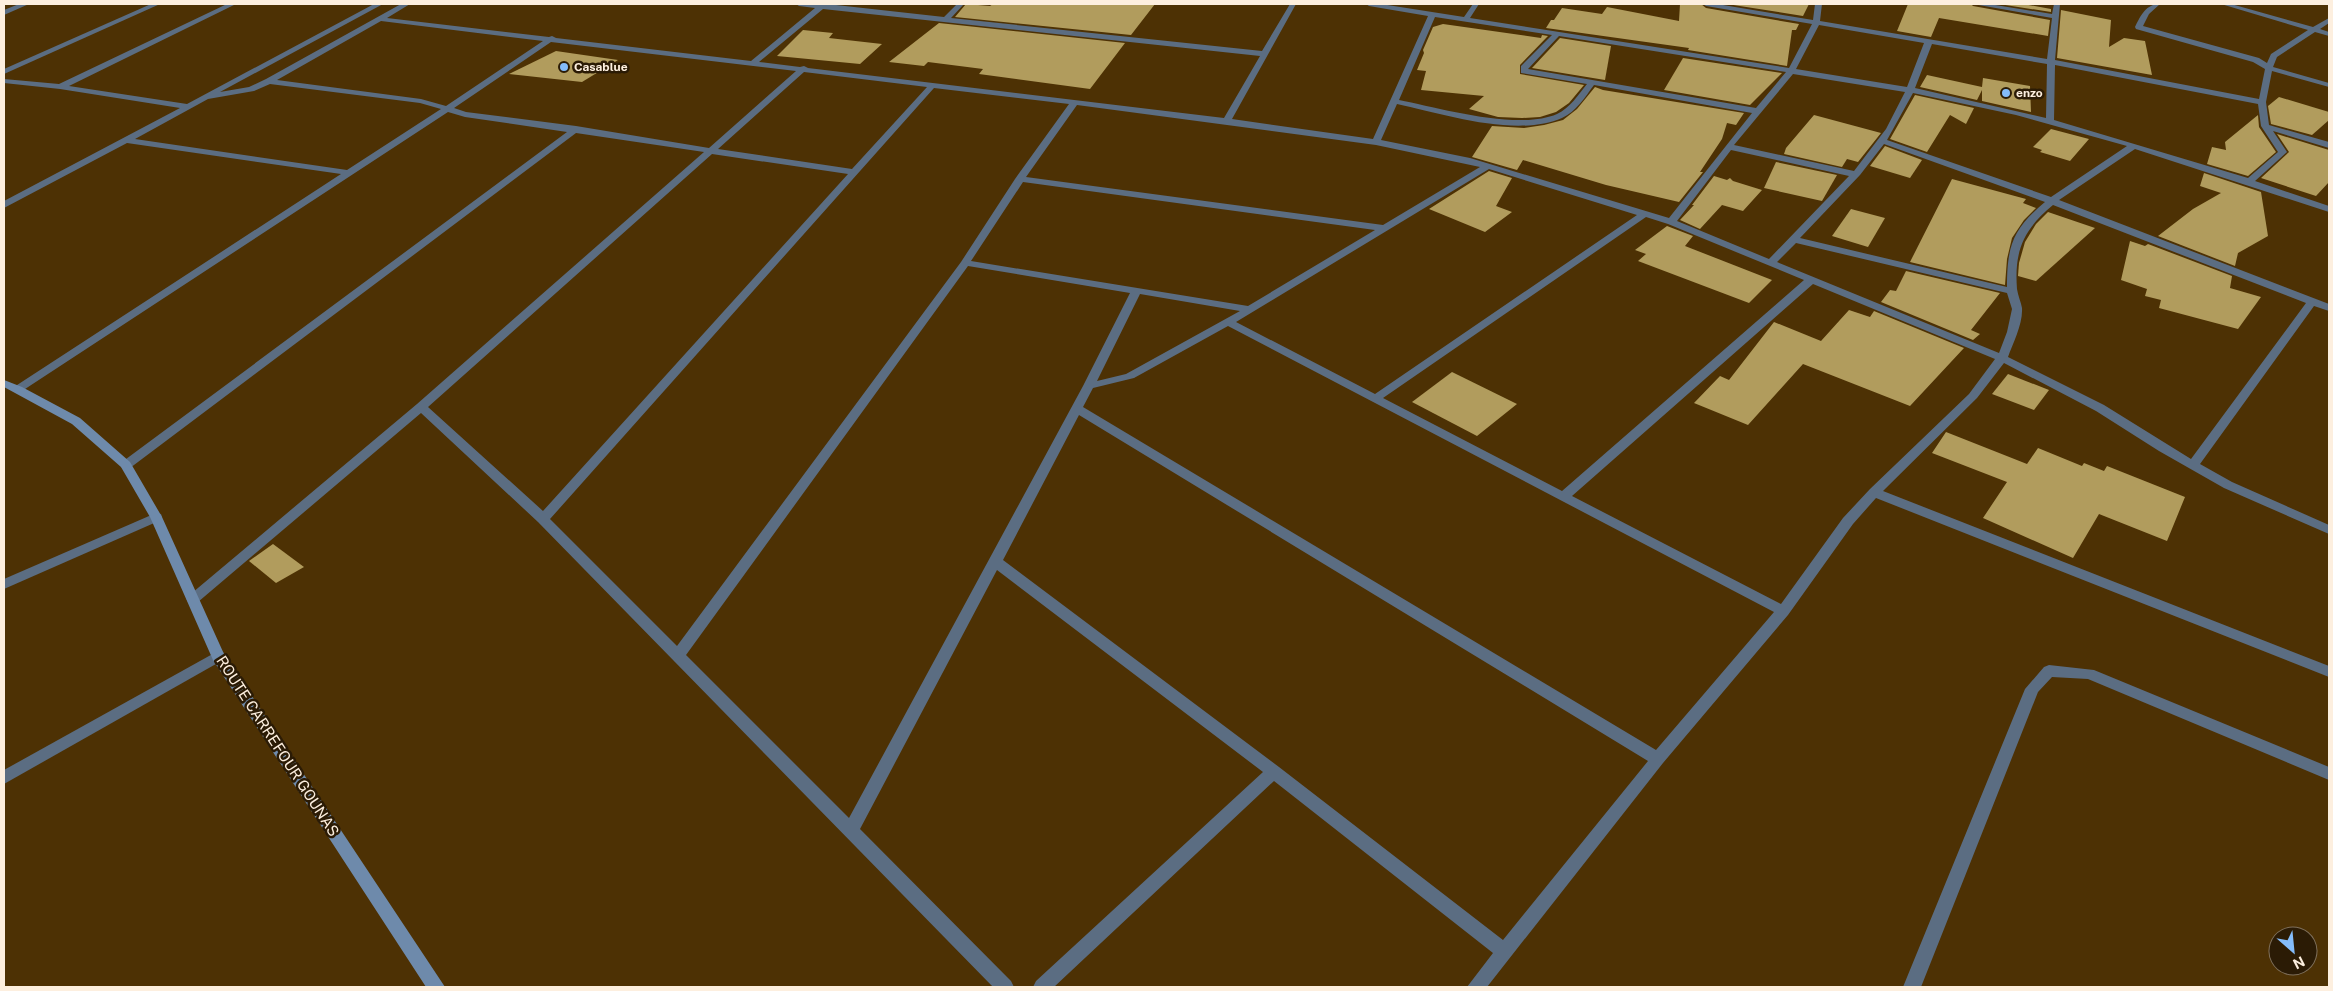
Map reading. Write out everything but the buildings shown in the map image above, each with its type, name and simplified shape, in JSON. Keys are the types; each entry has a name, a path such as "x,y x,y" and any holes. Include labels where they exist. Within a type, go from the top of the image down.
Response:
{"main road":[{"name":"ROUTE CARREFOUR GOUNAS","path":"4,383 76,421 126,464 156,517 218,656 436,987"}],"street":[{"path":"5,12 25,4"},
{"path":"4,72 156,4"},
{"path":"60,87 232,4"},
{"path":"4,205 127,140 198,99 379,4"},
{"path":"198,99 234,93 269,81 406,4"},
{"path":"799,4 823,5 1266,54"},
{"path":"946,19 961,4"},
{"path":"1227,120 1266,54 1292,4"},
{"path":"1369,4 1911,90 2050,121 2250,181 2329,209"},
{"path":"1466,18 1476,4"},
{"path":"1706,4 2051,62 2262,102"},
{"path":"1671,222 1757,111 1791,71 1816,22 1819,4"},
{"path":"1977,4 2054,16"},
{"path":"2050,121 2051,62 2054,16 2057,4"},
{"path":"2157,4 2146,13 2140,27 2256,60 2269,68 2329,85"},
{"path":"2224,4 2329,34"},
{"path":"754,62 823,5"},
{"path":"1376,142 1432,13"},
{"path":"381,18 804,68 932,86 1227,120 1376,142 1488,166 1671,222 2002,358 2100,408 2228,485 2329,530"},
{"path":"2250,181 2283,152 2265,126 2262,102 2269,68 2274,56 2329,20"},
{"path":"1558,33 1524,68 1524,71 1757,111"},
{"path":"18,389 447,109 552,38"},
{"path":"1772,262 1821,212 1882,141 1911,90 1929,41"},
{"path":"304,43 332,45"},
{"path":"193,598 421,407 804,68"},
{"path":"269,81 421,101 447,109 487,117 853,172"},
{"path":"4,82 60,87 186,106"},
{"path":"1394,101 1500,121 1538,123 1560,116 1573,105 1591,84"},
{"path":"542,519 932,86"},
{"path":"678,656 965,263 1020,179 1074,103"},
{"path":"2265,126 2329,145"},
{"path":"126,464 576,129"},
{"path":"127,140 349,173"},
{"path":"1882,141 2052,201 2329,308"},
{"path":"1476,987 1658,759 1783,611 1848,521 1874,492 1973,396 2002,358 2012,332 2018,308 2012,292 2012,259 2020,236 2034,216 2052,201 2133,146"},
{"path":"1729,147 1855,174"},
{"path":"1089,386 1130,376 1228,322 1488,166"},
{"path":"1020,179 1384,228"},
{"path":"1376,398 1646,213"},
{"path":"1793,239 2012,292"},
{"path":"965,263 1249,309"},
{"path":"1564,496 1812,279"},
{"path":"852,830 1089,386 1136,291"},
{"path":"2193,465 2312,302"},
{"path":"1228,322 1783,611"},
{"path":"421,407 542,519 852,830 1005,987"},
{"path":"1076,408 1658,759"},
{"path":"1874,492 2329,672"},
{"path":"4,584 156,517"},
{"path":"995,561 1274,772 1504,952"},
{"path":"4,778 218,656"},
{"path":"1912,987 2032,689 2049,671 2089,674 2329,774"},
{"path":"1042,987 1274,772"}],"place":[{"name":"Casablue","path":"564,67"},
{"name":"enzo","path":"2006,93"}]}
